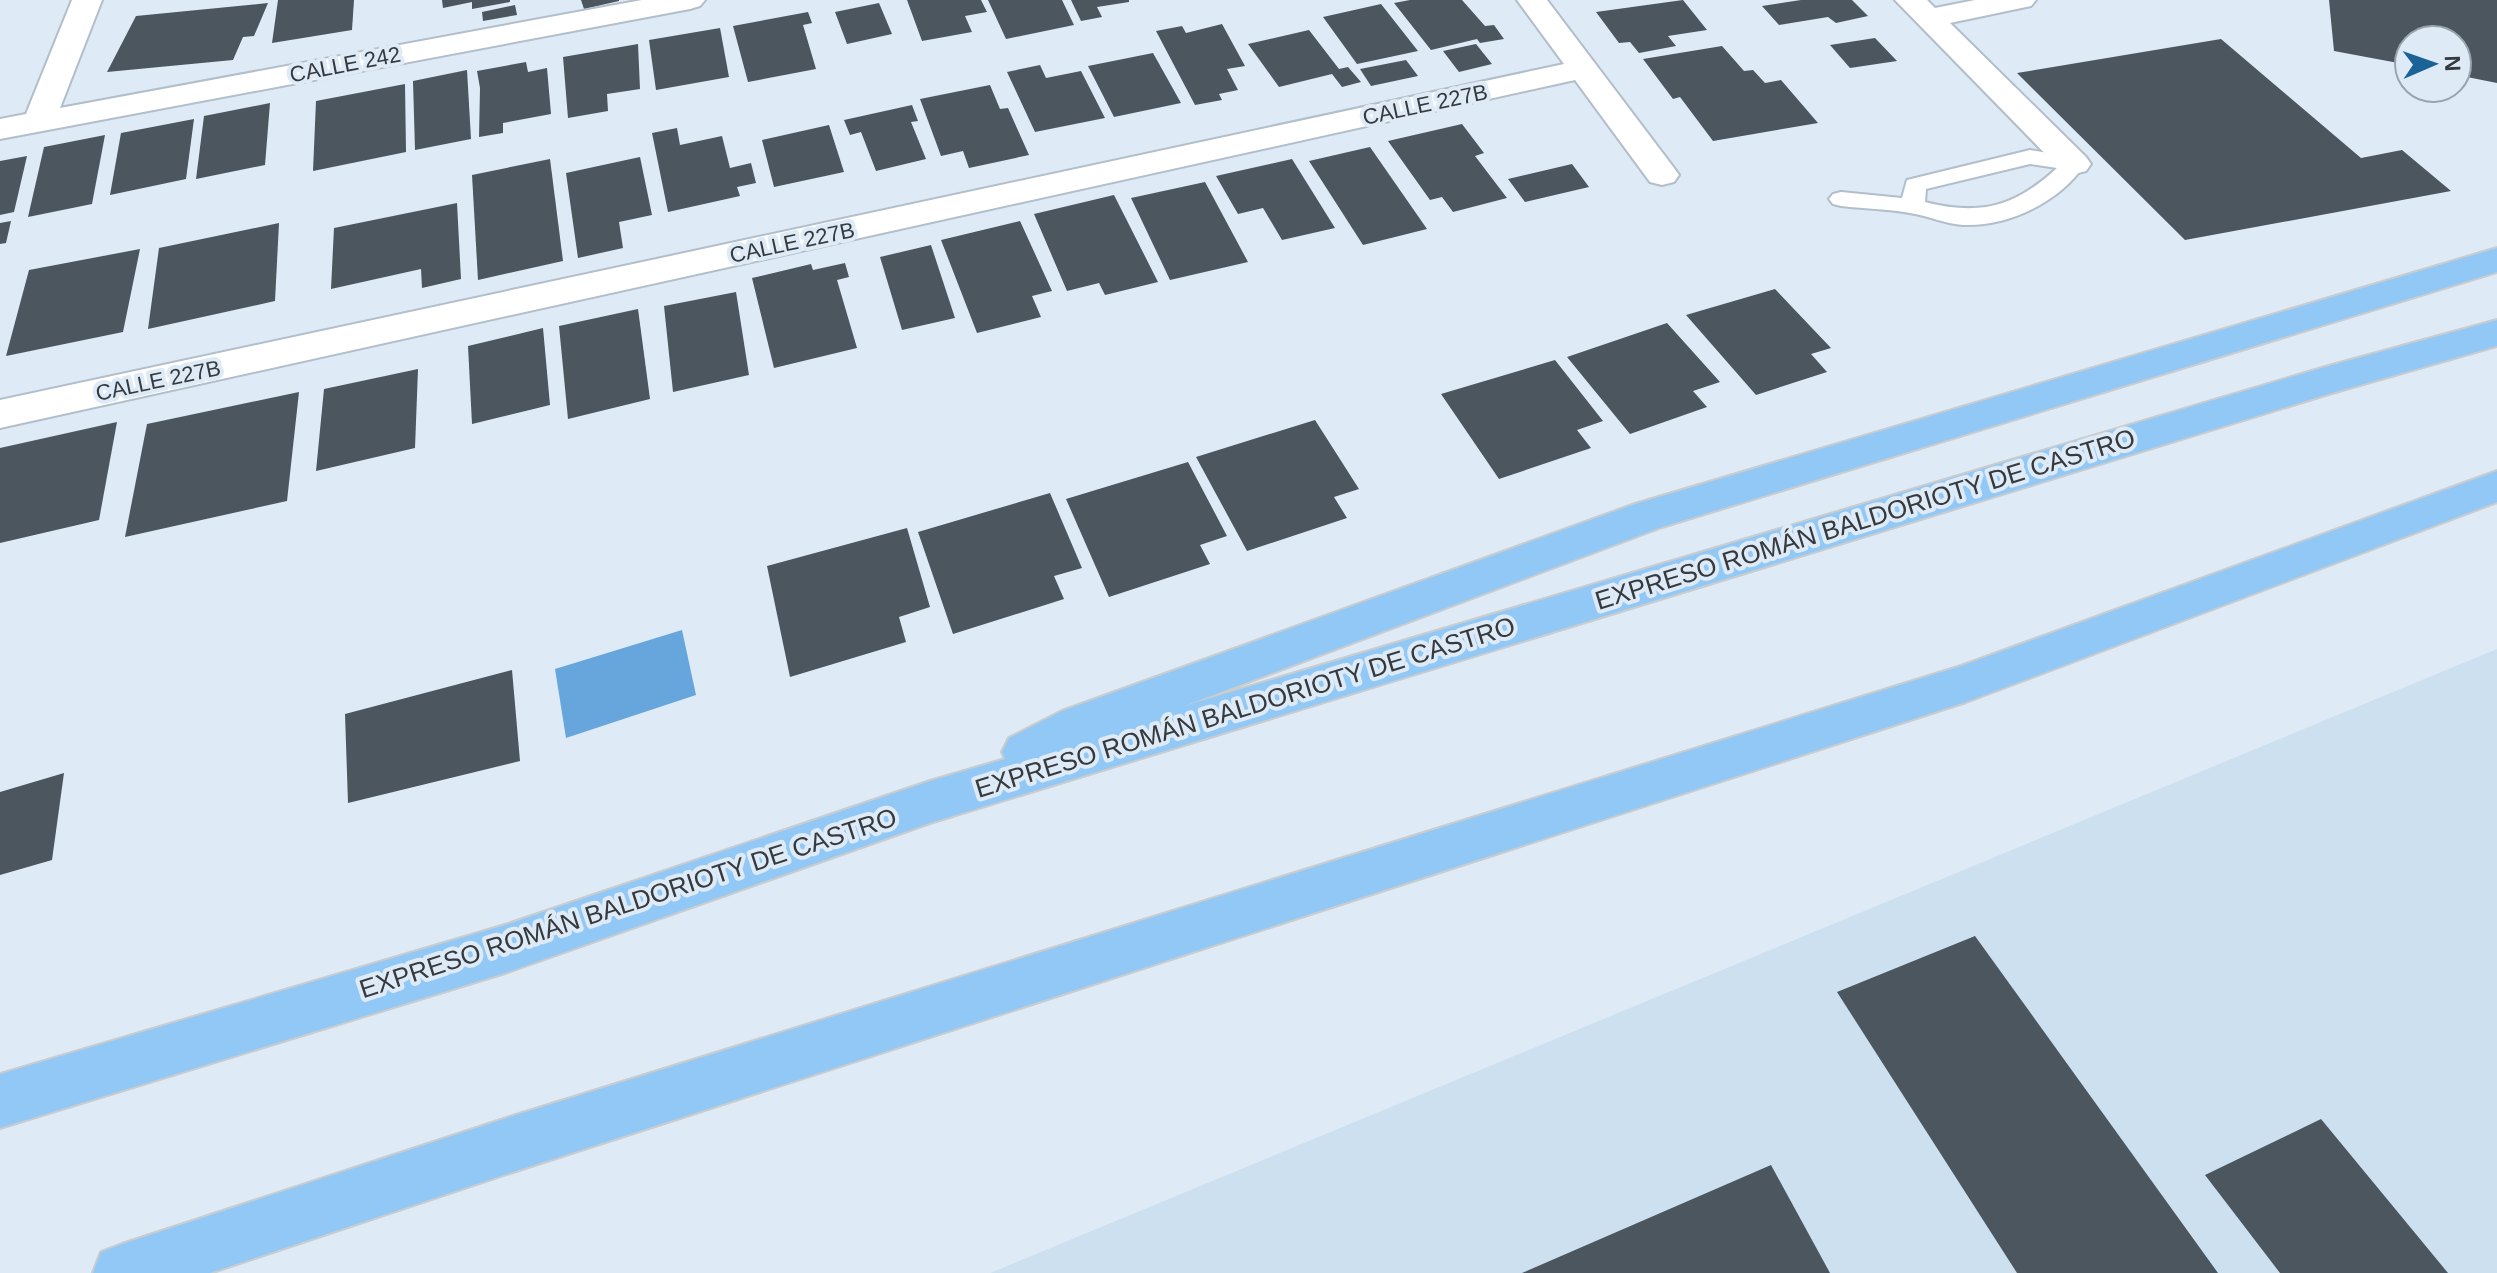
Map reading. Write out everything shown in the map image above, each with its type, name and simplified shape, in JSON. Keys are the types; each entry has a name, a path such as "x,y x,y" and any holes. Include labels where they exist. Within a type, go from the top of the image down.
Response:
{"highway":[{"path":"930,802 1078,725 1650,515 2497,260"},
{"name":"EXPRESO ROMÁN BALDORIOTY DE CASTRO","path":"0,1101 505,949 930,802 2264,399 2497,333"},
{"path":"122,1273 531,1139 1966,683 2497,486"}],"street":[{"path":"39,121 87,0"},
{"name":"CALLE 242","path":"0,129 690,0"},
{"path":"1532,0 1662,175"},
{"path":"1919,9 2021,0"},
{"path":"1919,9 2074,164"},
{"name":"CALLE 227B","path":"0,414 1583,69"}],"lane":[{"path":"1913,206 1915,185 2030,157 2074,164"},
{"path":"1841,199 1913,206 1968,218 2028,205 2074,164"}],"shaded area":[{"path":"2497,649 2497,1273 990,1273"}],"water":[{"path":"682,630 696,695 566,738 555,669"}],"building":[{"path":"278,0 354,0 352,30 272,43"},
{"path":"442,0 510,2 472,9 472,2 443,8"},
{"path":"581,0 619,0 619,1 584,9"},
{"path":"907,0 981,0 987,12 965,16 972,32 922,41"},
{"path":"988,0 1062,0 1074,25 1006,39"},
{"path":"1071,0 1129,2 1097,7 1102,17 1081,21"},
{"path":"1462,0 1485,26 1494,25 1504,39 1480,43 1477,39 1431,50 1394,3"},
{"path":"1683,0 1707,30 1668,36 1676,46 1639,53 1630,42 1619,43 1596,12"},
{"path":"1801,0 1852,0 1868,16 1836,23 1828,17 1779,25 1762,6"},
{"path":"2329,0 2497,0 2497,83 2473,78 2473,24 2393,24 2393,62 2334,51"},
{"path":"268,3 254,36 243,37 233,60 107,72 136,16"},
{"path":"879,3 892,34 847,44 835,12"},
{"path":"1381,4 1418,51 1357,64 1323,17"},
{"path":"515,5 517,15 483,21 482,12"},
{"path":"808,12 812,23 803,25 816,69 748,82 733,26"},
{"path":"1222,24 1245,66 1227,69 1238,90 1219,94 1222,100 1195,105 1156,31 1182,26 1186,33"},
{"path":"720,28 729,77 656,90 649,40"},
{"path":"1309,30 1339,69 1348,67 1361,82 1342,87 1332,74 1279,87 1248,44"},
{"path":"1875,38 1897,61 1850,68 1830,45"},
{"path":"2221,39 2361,158 2402,150 2451,191 2185,240 2017,73"},
{"path":"638,44 640,89 607,94 608,111 568,118 563,57"},
{"path":"1476,44 1492,64 1459,72 1443,51"},
{"path":"1722,46 1744,71 1753,70 1765,83 1781,80 1818,123 1713,141 1680,97 1673,99 1643,59"},
{"path":"1153,53 1181,103 1114,117 1088,66"},
{"path":"1406,60 1418,76 1371,86 1360,69"},
{"path":"526,62 528,72 547,68 551,114 503,123 503,133 479,137 480,88 477,71"},
{"path":"1040,65 1046,78 1081,71 1105,118 1035,132 1007,72"},
{"path":"467,70 471,139 415,150 413,81"},
{"path":"405,84 406,152 313,171 316,101"},
{"path":"990,85 1000,109 1008,108 1029,155 969,168 963,151 941,156 920,99"},
{"path":"270,103 265,165 196,179 204,116"},
{"path":"912,105 918,121 911,122 926,159 876,171 861,132 850,135 844,120"},
{"path":"194,119 186,179 110,195 121,133"},
{"path":"1462,124 1484,153 1475,156 1507,198 1453,212 1442,197 1430,200 1388,141"},
{"path":"829,125 844,172 774,187 762,140"},
{"path":"677,128 680,145 722,136 730,168 751,163 756,183 737,187 740,196 668,212 652,133"},
{"path":"105,135 92,204 28,217 44,147"},
{"path":"1370,147 1427,229 1363,245 1309,161"},
{"path":"27,156 14,212 0,215 0,161"},
{"path":"640,157 652,215 619,222 623,248 578,258 566,173"},
{"path":"550,159 563,261 478,280 472,175"},
{"path":"1292,159 1335,228 1282,240 1263,208 1238,214 1216,176"},
{"path":"1572,164 1589,187 1525,202 1508,179"},
{"path":"1205,182 1248,262 1170,280 1131,198"},
{"path":"1114,195 1158,282 1105,295 1099,283 1067,291 1034,214"},
{"path":"457,203 461,279 422,288 421,269 331,289 334,228"},
{"path":"11,221 6,243 0,244 0,223"},
{"path":"1020,221 1052,291 1032,296 1041,317 977,333 941,240"},
{"path":"279,223 275,301 148,329 159,248"},
{"path":"931,245 955,318 902,330 880,257"},
{"path":"140,249 123,332 6,356 29,270"},
{"path":"845,263 849,277 837,280 857,348 774,368 752,278 811,264 813,270"},
{"path":"1775,289 1831,348 1811,354 1827,372 1756,395 1686,315"},
{"path":"736,292 749,375 673,392 664,306"},
{"path":"638,309 650,399 568,419 559,326"},
{"path":"1667,323 1720,382 1693,391 1707,407 1630,434 1567,357"},
{"path":"543,328 550,405 472,424 468,346"},
{"path":"1555,360 1603,421 1577,430 1591,448 1499,479 1441,394"},
{"path":"418,369 415,448 316,471 324,389"},
{"path":"299,392 287,501 125,537 147,424"},
{"path":"1315,420 1359,489 1334,497 1347,518 1247,551 1196,457"},
{"path":"117,422 99,520 0,543 0,448"},
{"path":"1188,462 1227,536 1200,545 1210,564 1109,597 1066,499"},
{"path":"1050,493 1082,568 1054,576 1064,599 953,634 918,532"},
{"path":"907,528 930,607 899,617 906,642 790,677 767,566"},
{"path":"512,670 520,761 348,803 345,714"},
{"path":"64,773 52,860 0,875 0,792"},
{"path":"1975,936 2218,1273 2017,1273 1837,992"},
{"path":"2321,1119 2448,1273 2280,1273 2205,1175"},
{"path":"1771,1165 1830,1273 1522,1273"}]}
